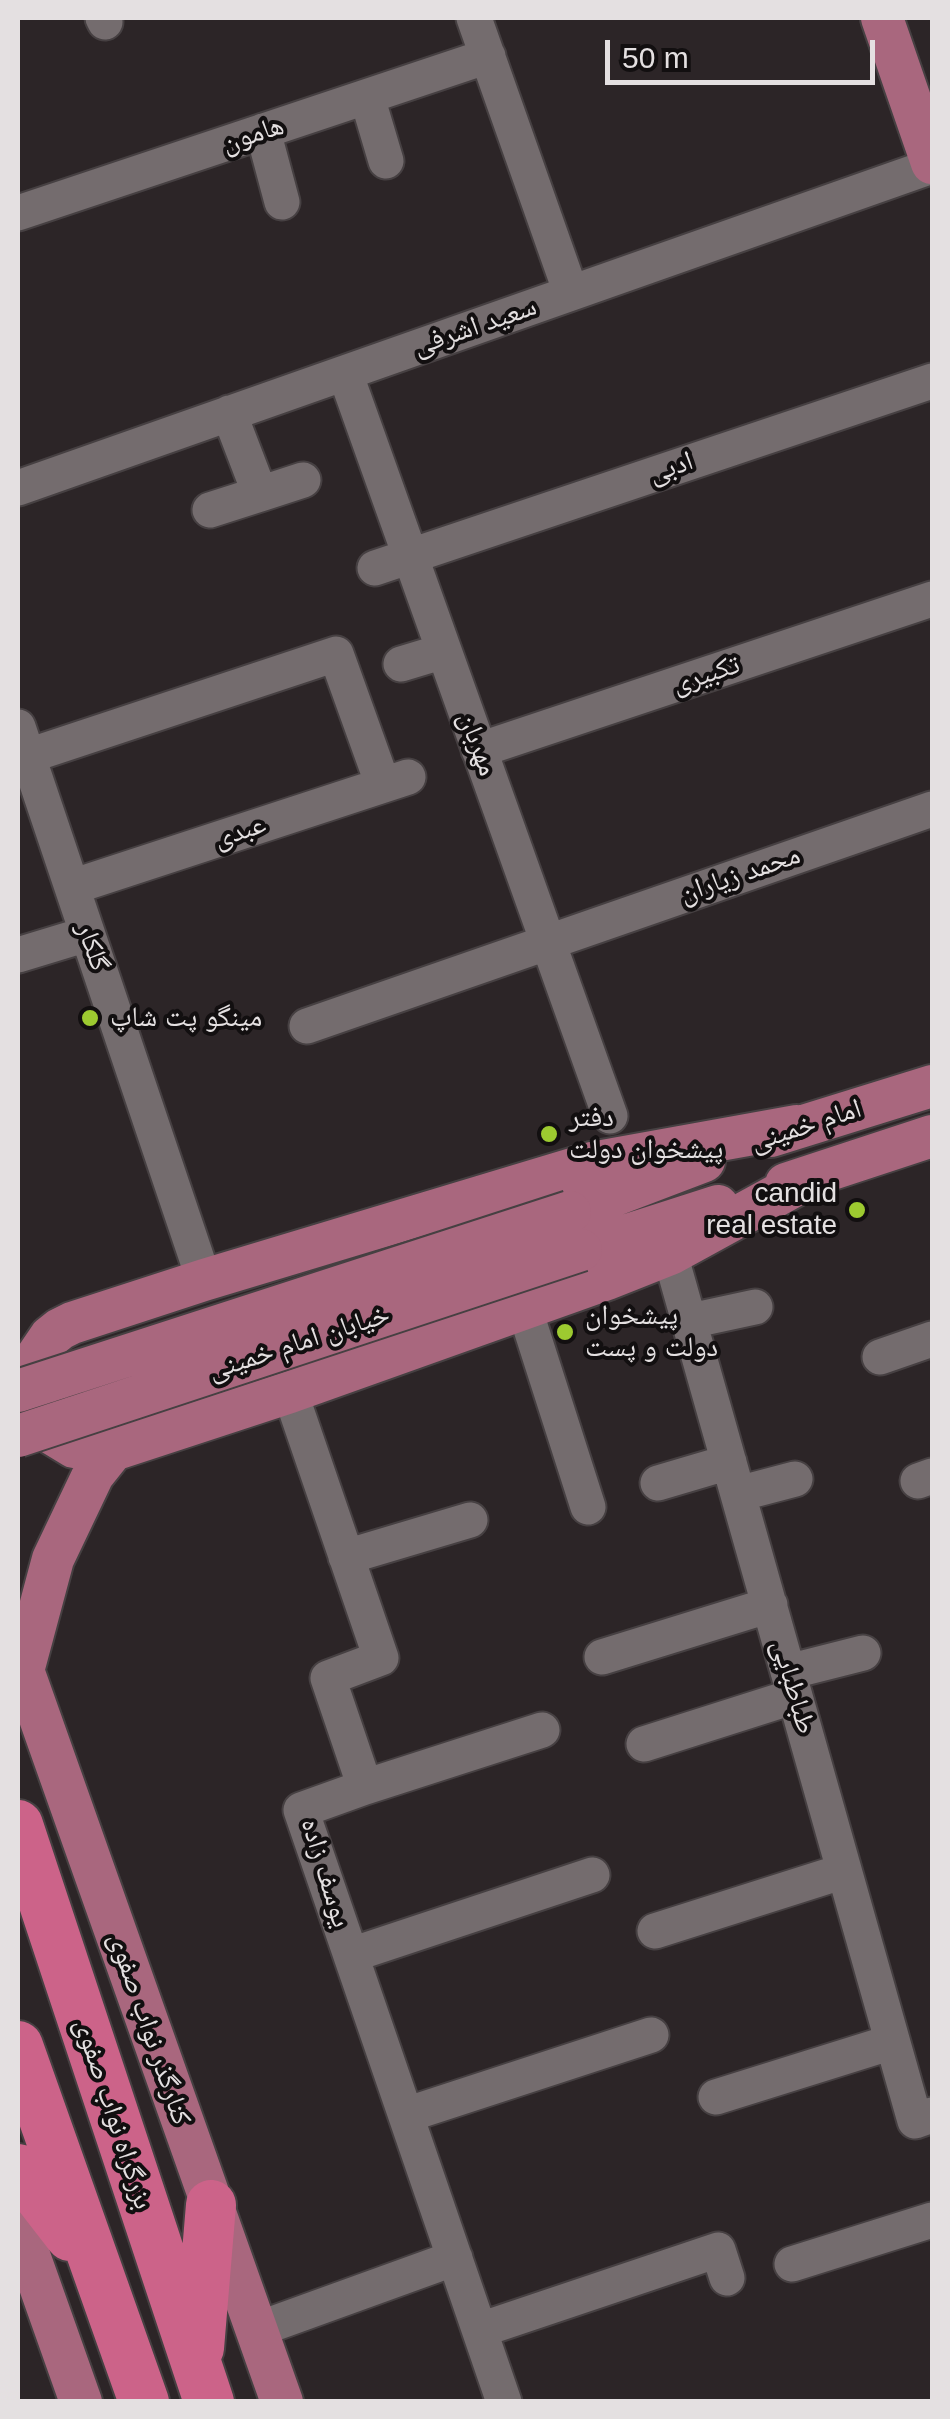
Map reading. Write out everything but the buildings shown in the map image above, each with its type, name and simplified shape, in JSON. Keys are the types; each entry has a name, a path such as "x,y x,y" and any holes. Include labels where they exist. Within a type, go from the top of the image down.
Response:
{"highway":[{"name":"بزرگراه نواب صفوی","path":"18,1826 203,2385"},
{"path":"18,2046 144,2402"},
{"path":"18,2170 96,2269"},
{"path":"203,2385 211,2205"}],"main road":[{"path":"882,18 932,164"},
{"name":"امام خمینی","path":"575,1231 797,1126 932,1086"},
{"path":"797,1126 592,1162 72,1323 50,1337 35,1360 30,1386 36,1411 51,1433 74,1447 100,1452 114,1450 607,1279 670,1254 814,1175"},
{"name":"امام خمینی","path":"575,1231 814,1175 932,1136"},
{"name":"خیابان امام خمینی","path":"18,1390 575,1231"},
{"name":"خیابان امام خمینی","path":"18,1436 575,1231"},
{"path":"18,1325 72,1323"},
{"path":"20,1663 53,1559 93,1475 114,1450"},
{"name":"کنارگذر نواب صفوی","path":"20,1663 282,2402"},
{"path":"18,2224 81,2402"}],"street":[{"path":"474,18 570,293"},
{"name":"هامون","path":"18,213 488,56"},
{"path":"367,96 386,161"},
{"path":"263,131 282,202"},
{"name":"سعید اشرفی","path":"18,488 932,164"},
{"name":"مهربان","path":"345,373 610,1116"},
{"name":"ادبی","path":"375,568 932,381"},
{"path":"228,414 260,494"},
{"path":"210,510 303,480"},
{"name":"تکبیری","path":"480,750 932,599"},
{"path":"401,664 444,650"},
{"name":"عبدی","path":"22,741 336,654 395,781 72,887"},
{"name":"گلکار","path":"22,741 204,1280"},
{"name":"محمد زیاران","path":"307,1026 932,809"},
{"path":"18,955 87,934"},
{"name":"طباطبایی","path":"670,1254 892,2042 924,2118"},
{"path":"524,1307 588,1508"},
{"path":"690,1321 755,1307"},
{"path":"880,1357 932,1339"},
{"path":"290,1392 382,1658 328,1678 366,1787 542,1730"},
{"path":"658,1483 796,1479"},
{"path":"346,1557 470,1520"},
{"path":"602,1658 770,1605"},
{"path":"644,1744 863,1653"},
{"name":"یوسف زاده","path":"366,1787 301,1810 504,2402"},
{"path":"655,1931 844,1871"},
{"path":"351,1955 592,1875"},
{"path":"406,2115 652,2035"},
{"path":"716,2098 892,2042"},
{"path":"792,2264 932,2220"},
{"path":"480,2330 718,2250 727,2278"},
{"path":"256,2330 455,2258"}],"place":[{"name":"مینگو پت شاپ","path":"90,1018"},
{"name":"دفتر پیشخوان دولت","path":"549,1134"},
{"name":"candid real estate","path":"857,1210"},
{"name":"پیشخوان دولت و پست","path":"565,1332"}]}
